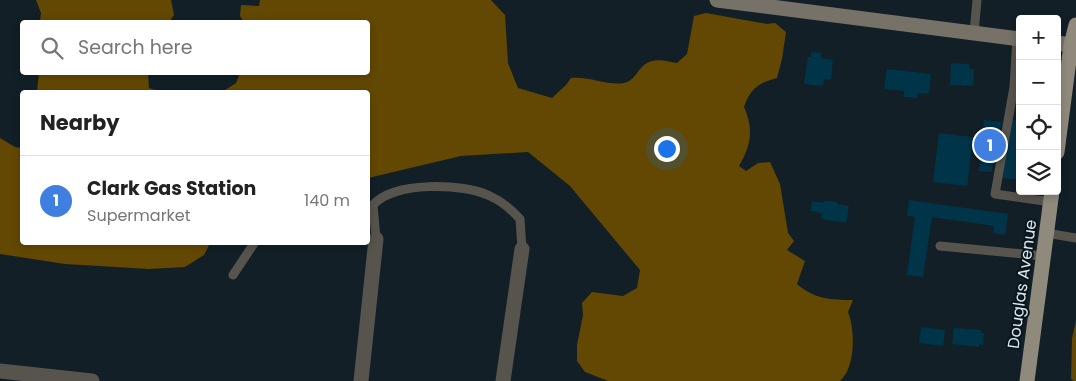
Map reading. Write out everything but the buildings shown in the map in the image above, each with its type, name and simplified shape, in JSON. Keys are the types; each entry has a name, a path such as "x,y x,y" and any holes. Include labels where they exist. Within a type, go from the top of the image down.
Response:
{"main road":[{"path":"1060,105 1068,45 1076,25"},
{"name":"Douglas Avenue","path":"1027,381 1051,197"}],"street":[{"path":"717,0 1016,38"},
{"path":"361,381 376,240"},
{"path":"502,381 522,249"},
{"path":"0,370 92,381"}],"lane":[{"path":"974,33 977,0"},
{"path":"1017,60 1015,102 995,194 1051,197"},
{"path":"376,240 370,220 373,205 378,200 419,186 454,188 489,195 511,210 520,219 522,249"},
{"path":"1046,233 1076,238"},
{"path":"233,274 253,245"},
{"path":"940,246 1044,256"}],"shaded area":[{"path":"36,0 171,0 174,15 170,20 40,20 41,13"},
{"path":"260,0 491,0 505,15 508,63 518,88 552,98 571,78 585,78 618,84 630,80 644,65 652,61 660,60 677,63 687,54 694,16 706,13 767,24 775,23 786,32 782,59 777,78 760,85 752,91 746,101 744,107 749,123 750,137 739,166 746,171 758,163 770,162 780,184 788,233 794,241 787,250 805,261 797,284 810,293 823,298 853,300 848,312 852,328 853,348 849,367 845,375 840,381 608,381 585,372 577,361 577,345 583,315 582,303 592,292 623,296 637,288 640,270 570,186 528,152 461,156 370,178 370,90 225,90 236,83 239,75 370,75 370,20 243,20 240,16 241,5 259,6"},
{"path":"39,75 148,75 149,88 155,90 37,90"},
{"path":"0,138 15,147 20,148 20,245 209,245 204,255 185,267 149,269 65,264 0,254"},
{"path":"1076,321 1076,381 1074,381 1071,379 1072,338"}],"place":[{"name":"Clark Gas Station","path":"990,145"}]}
